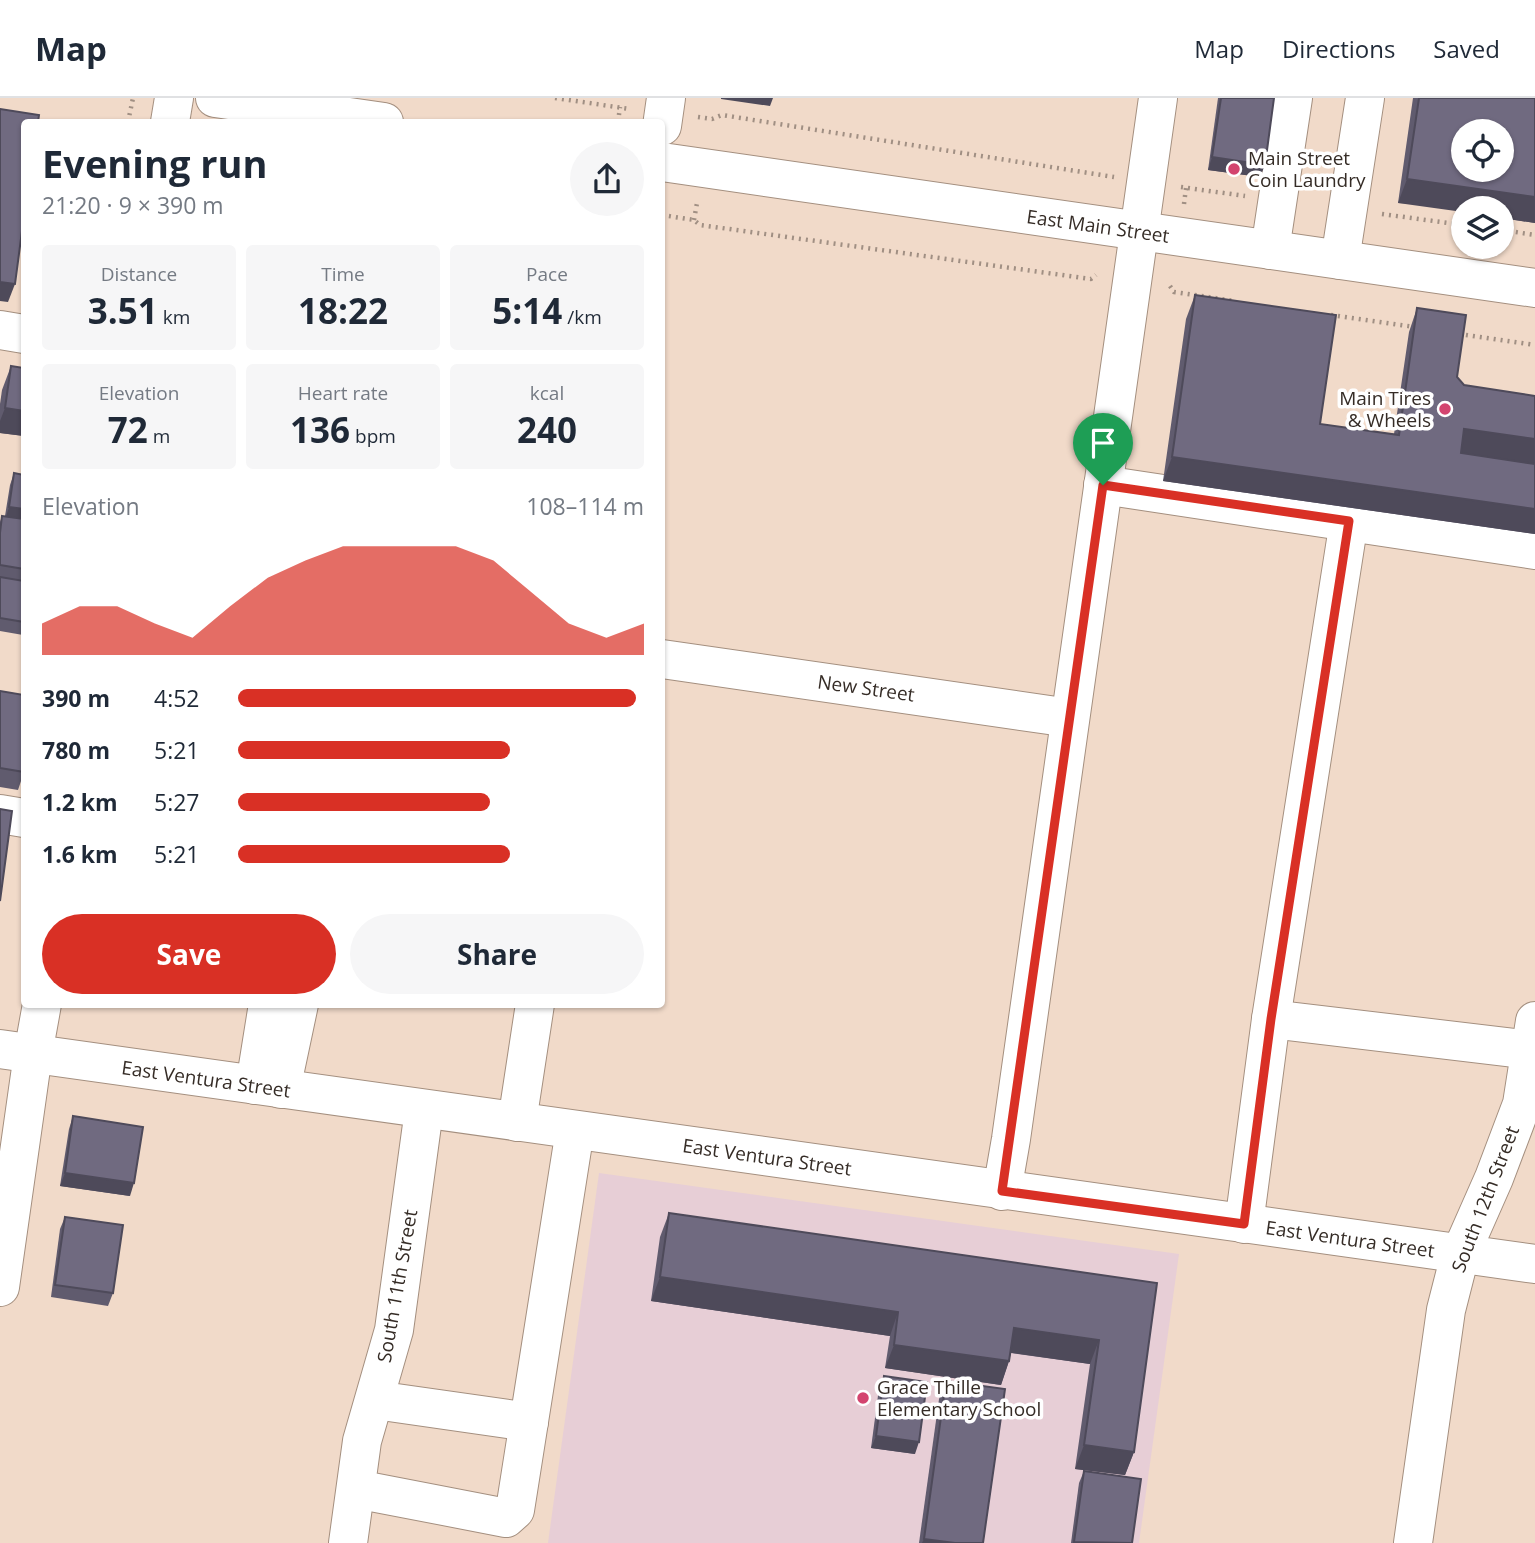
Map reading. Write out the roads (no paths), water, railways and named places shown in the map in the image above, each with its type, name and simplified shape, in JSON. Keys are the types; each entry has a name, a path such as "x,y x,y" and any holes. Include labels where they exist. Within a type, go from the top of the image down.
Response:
{"street":[{"path":"170,119 174,98"},
{"path":"215,98 363,119"},
{"path":"1002,1191 1158,98"},
{"path":"1270,250 1293,98"},
{"path":"1340,260 1365,98"},
{"name":"East Main Street","path":"665,162 1535,288"},
{"path":"0,330 21,334"},
{"path":"1103,485 1535,550"},
{"path":"1244,1224 1271,1019 1349,521"},
{"name":"New Street","path":"665,659 1070,718"},
{"path":"0,814 21,818"},
{"path":"0,1287 16,1051 40,1008"},
{"path":"268,1008 268,1087"},
{"path":"268,1087 298,1008"},
{"path":"517,1122 534,1008"},
{"path":"1271,1019 1533,1035"},
{"name":"South 12th Street","path":"1413,1543 1446,1310 1460,1255 1494,1178 1522,1104 1533,1035"},
{"name":"East Ventura Street","path":"16,1051 1535,1264"},
{"name":"South 11th Street","path":"348,1543 362,1441 394,1330 424,1110"},
{"path":"356,1489 506,1518 515,1510 575,1130"},
{"path":"376,1400 529,1422"}],"place":[{"name":"Main Street Coin Laundry","path":"1234,169"},
{"name":"Main Tires & Wheels","path":"1445,409"},
{"name":"Grace Thille Elementary School","path":"863,1398"}]}
